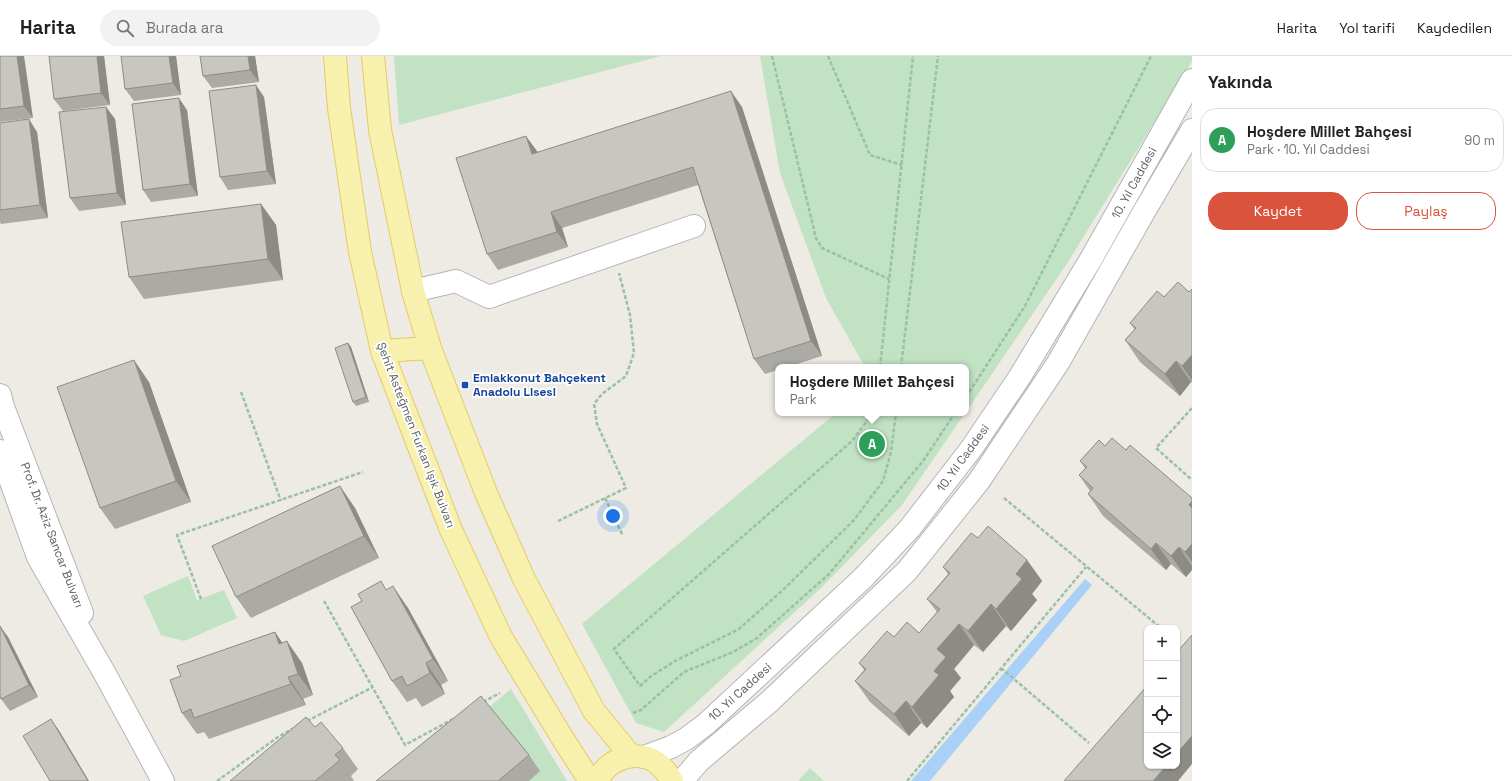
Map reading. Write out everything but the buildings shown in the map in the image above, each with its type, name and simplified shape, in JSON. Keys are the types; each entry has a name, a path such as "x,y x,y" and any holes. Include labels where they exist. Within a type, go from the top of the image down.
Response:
{"main road":[{"name":"Şehit Asteğmen Furkan Işık Bulvarı","path":"335,56 339,108 360,252 382,351 451,530 501,637 562,739 590,781"},
{"path":"373,56 380,130 413,291 430,348 486,493 524,579 594,711 637,757"},
{"path":"382,351 430,348"},
{"path":"598,781 599,776 607,767 618,760 637,757 656,762 665,770 672,781"}],"street":[{"name":"10. Yıl Caddesi","path":"637,757 671,747 686,739 706,724 863,578 910,528 971,449 1019,378 1092,259 1192,80"},
{"name":"10. Yıl Caddesi","path":"684,781 699,761 769,702 907,571 979,481 1058,362 1192,130"},
{"path":"413,291 456,281 489,297 694,226"},
{"name":"Prof. Dr. Aziz Sancar Bulvarı","path":"0,395 3,407 105,674"},
{"name":"Prof. Dr. Aziz Sancar Bulvarı","path":"0,451 38,557 105,674 163,781"}],"path":[{"path":"772,56 816,238 822,248 890,279"},
{"path":"828,56 870,155 902,165"},
{"path":"880,364 913,56"},
{"path":"901,364 938,56"},
{"path":"969,392 1026,306 1151,56"},
{"path":"558,521 626,488 597,424 594,404 602,394 626,376 634,353 630,315 613,254"},
{"path":"241,392 281,501"},
{"path":"1192,408 1156,448 1192,480"},
{"path":"871,416 852,441 614,649 640,686 650,677 675,661 739,629 784,590 854,520 883,481 891,452 896,416"},
{"path":"633,713 641,710 684,672 733,652 758,638 829,574 924,461 953,416"},
{"path":"201,599 177,535 364,472"},
{"path":"605,498 624,536"},
{"path":"1004,498 1157,625"},
{"path":"906,781 1086,567"},
{"path":"324,601 405,745 460,715"},
{"path":"1001,668 1090,744"},
{"path":"305,723 373,687"},
{"path":"480,704 500,693"},
{"path":"217,781 278,737 298,726"}],"green space":[{"path":"394,56 661,56 399,125"},
{"path":"760,56 1192,56 1192,61 1068,262 969,408 969,364 863,364 826,298 780,173"},
{"path":"832,416 963,416 902,505 821,588 664,732 636,723 582,624"},
{"path":"188,576 197,600 224,590 237,618 184,641 161,635 143,596"},
{"path":"511,689 567,781 399,781"},
{"path":"810,768 824,781 798,781"}],"water":[{"path":"1085,579 1092,585 930,781 911,781"}],"place":[{"name":"Emlakkonut Bahçekent Anadolu Lisesi","path":"465,385"},
{"name":"Hoşdere Millet Bahçesi","path":"872,444"}]}
